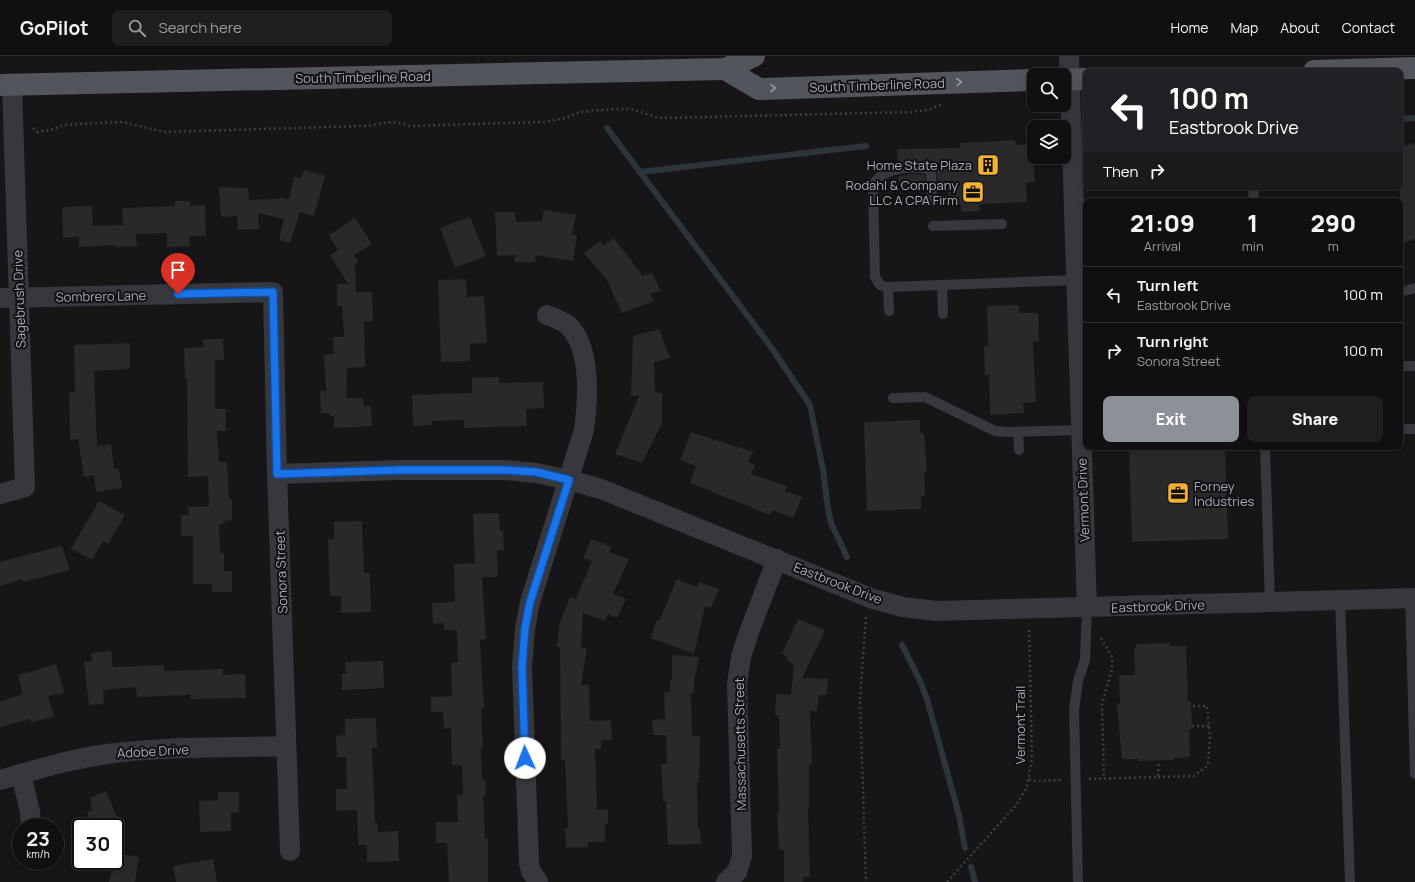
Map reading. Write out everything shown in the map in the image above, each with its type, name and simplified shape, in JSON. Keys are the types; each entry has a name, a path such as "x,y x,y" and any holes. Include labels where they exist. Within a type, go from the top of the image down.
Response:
{"main road":[{"name":"South Timberline Road","path":"6,85 726,70 754,56"},
{"path":"1403,68 1415,68"},
{"name":"South Timberline Road","path":"726,70 759,89 1027,80"}],"street":[{"name":"Vermont Drive","path":"1069,56 1073,79 1079,168 1076,280 1082,327 1081,430 1087,608"},
{"name":"Sagebrush Drive","path":"0,494 25,487 10,298 14,129 6,85"},
{"name":"Sombrero Lane","path":"10,298 273,292"},
{"name":"Sonora Street","path":"273,292 277,474 290,851"},
{"path":"538,882 531,871 529,863 522,667 525,628 530,602 584,430 587,407 587,378 581,350 576,336 568,326 547,315"},
{"name":"Eastbrook Drive","path":"277,474 399,470 505,470 536,472 600,489 873,598 903,607 936,612 1412,598"},
{"name":"Massachusetts Street","path":"726,882 738,872 742,856 737,684 741,657 777,559"},
{"name":"Adobe Drive","path":"0,780 67,761 138,750 286,746"},
{"path":"21,774 30,818"}],"lane":[{"path":"932,201 931,171 928,169 894,170 886,172 874,183 875,229 873,238 875,276 880,285 888,287 1076,280"},
{"path":"933,226 1002,224"},
{"path":"942,285 943,314"},
{"path":"888,287 889,311"},
{"path":"1403,291 1415,288"},
{"path":"1403,366 1415,366"},
{"path":"893,398 925,397 995,431 1018,432 1081,430"},
{"path":"1403,429 1415,429"},
{"path":"1018,432 1019,450"},
{"path":"1265,450 1270,602"},
{"path":"1412,598 1415,774"},
{"path":"1340,600 1350,882"},
{"path":"1078,882 1075,779 1075,697 1084,660 1087,608"}],"path":[{"path":"14,129 33,128 37,132 51,130 63,125 122,122 165,132 362,126 394,121 409,126 544,122 566,118 580,112 613,109 631,109 664,118 911,112 928,110 947,102"},
{"name":"Vermont Trail","path":"947,882 1017,804 1024,795 1029,779 1032,758 1030,609"},
{"path":"866,616 860,699 866,882"},
{"path":"1097,632 1112,657 1112,669 1102,704 1104,779"},
{"path":"1029,779 1036,781 1194,776 1208,765 1208,726 1207,706 1191,706"},
{"path":"1192,726 1208,726"},
{"path":"1158,760 1158,777"}],"building":[{"name":"Home State Plaza","path":"1015,140 1016,145 1027,144 1027,164 1034,164 1035,182 1026,183 1027,202 979,204 980,211 961,212 961,205 949,205 948,184 938,185 937,168 932,164 913,161 898,163 897,149 960,148 960,143"},
{"path":"1415,143 1415,239 1403,243 1403,198 1400,198 1400,190 1403,190 1403,146"},
{"path":"304,170 325,176 314,216 300,212 290,243 279,240 284,219 258,213 259,229 238,230 237,216 221,217 219,187 248,188 249,200 280,199 280,197 289,199 294,177 301,178"},
{"path":"913,174 925,175 925,185 899,186 898,176"},
{"path":"175,201 190,201 190,206 205,205 206,236 189,236 190,246 167,247 167,233 136,234 137,246 115,247 115,245 79,247 79,237 63,238 62,207 92,206 93,226 123,225 122,208 175,206"},
{"path":"544,210 576,215 572,235 577,236 573,261 535,255 536,262 515,262 515,255 497,256 495,212 515,212 516,222 542,221"},
{"path":"470,217 486,256 455,268 440,228"},
{"path":"355,218 372,244 354,255 359,262 355,264 356,292 372,292 373,321 364,322 365,367 347,368 346,398 363,398 364,406 371,406 372,426 334,428 334,416 330,416 330,413 321,413 320,391 326,391 324,355 334,354 333,337 344,337 342,306 337,306 337,284 348,284 330,255 338,250 329,235"},
{"path":"614,238 643,276 652,273 661,291 650,294 654,301 622,313 607,280 584,253 600,241 604,245"},
{"path":"466,279 467,297 484,296 487,343 470,344 470,361 441,362 438,280"},
{"path":"1019,305 1019,313 1038,313 1039,341 1033,342 1036,402 1023,403 1024,413 990,415 989,375 985,375 984,346 988,346 987,306"},
{"path":"659,329 670,358 654,362 655,393 662,393 662,423 642,463 615,454 639,396 631,396 633,336"},
{"path":"203,339 223,339 224,360 215,360 215,409 226,409 226,431 217,431 219,462 227,462 229,499 232,499 232,520 223,521 223,524 219,524 220,553 224,553 224,571 232,571 232,592 212,592 212,584 193,584 193,536 181,536 181,515 189,515 188,507 209,506 208,476 188,477 187,378 185,378 184,348 204,347"},
{"path":"130,343 130,369 94,371 97,446 111,444 114,469 119,469 122,488 96,492 94,475 84,477 78,439 70,440 69,393 75,392 74,345"},
{"path":"499,377 499,383 543,382 544,408 526,409 527,426 464,428 464,420 432,421 432,425 413,426 412,395 472,393 472,378"},
{"path":"920,420 920,433 924,433 927,472 924,472 925,496 921,496 921,509 867,511 864,422"},
{"path":"691,432 753,452 748,462 755,465 751,474 787,486 785,491 802,497 793,518 772,510 770,515 690,483 696,466 680,460"},
{"name":"Forney Industries","path":"1129,450 1225,450 1228,539 1132,542"},
{"path":"99,501 125,515 108,544 103,541 92,560 71,549"},
{"path":"499,513 500,530 503,531 504,550 497,550 498,577 482,577 486,639 480,640 484,709 481,709 483,748 481,748 482,780 485,780 486,796 483,796 485,839 488,839 488,882 449,882 447,843 436,843 436,822 458,822 457,795 463,795 462,765 452,765 451,728 444,729 443,712 431,712 431,697 452,696 451,663 458,662 457,630 444,630 444,623 433,624 432,603 455,602 454,564 475,563 473,514"},
{"path":"362,521 364,573 370,573 371,612 341,613 341,596 330,596 328,539 334,539 334,522"},
{"path":"591,539 612,547 609,552 629,559 613,594 626,599 617,618 608,614 605,621 583,613 581,648 587,648 581,685 589,685 590,721 611,720 612,740 601,740 601,749 595,749 597,810 608,809 608,824 605,824 605,842 588,842 588,847 566,848 565,828 568,828 565,760 561,760 560,647 557,647 559,625 570,597 576,599 592,561 583,558"},
{"path":"62,546 70,570 23,582 22,579 0,586 0,562"},
{"path":"677,579 697,587 699,582 719,589 711,608 705,606 694,654 651,638 656,620 659,621"},
{"path":"798,619 825,630 802,678 828,679 827,695 819,695 817,711 810,711 812,764 809,764 808,807 810,877 803,877 803,882 784,882 784,850 779,850 777,812 779,812 777,749 780,749 779,715 775,715 776,694 791,695 794,664 786,660 788,657 782,654"},
{"path":"1170,643 1170,646 1186,646 1188,701 1191,701 1192,729 1189,729 1190,757 1173,758 1174,760 1139,761 1139,759 1122,759 1117,704 1120,703 1119,675 1135,675 1134,648 1136,647 1136,644"},
{"path":"111,651 113,667 164,665 164,671 223,669 223,675 245,674 246,698 191,699 191,695 137,697 136,687 103,690 104,704 89,705 84,662 92,661 91,653"},
{"path":"672,655 699,657 694,682 694,693 691,694 692,736 700,736 699,782 697,782 698,829 700,829 701,844 668,845 666,801 663,801 661,764 667,764 666,735 653,735 652,720 665,719 664,692 670,692 670,679 672,679"},
{"path":"383,661 384,688 342,690 342,674 346,674 345,662"},
{"path":"56,664 64,693 48,696 54,717 31,722 30,719 0,727 0,702 23,694 18,675"},
{"path":"376,718 377,748 372,748 375,823 377,823 378,832 398,831 399,861 367,862 367,845 358,845 357,810 336,811 336,789 347,789 346,757 337,757 336,736 345,735 345,719"},
{"path":"106,791 117,818 89,818 87,812 92,811 90,798"},
{"path":"218,792 239,792 239,812 231,813 231,831 200,832 199,801 218,800"},
{"path":"124,854 139,857 135,882 109,882 112,870 124,870"},
{"path":"213,859 217,882 176,882 173,866"}],"waterway":[{"path":"1403,119 1415,118"},
{"path":"607,128 771,347 810,405 823,470 831,523 847,557"},
{"path":"640,172 866,146"},
{"path":"902,645 921,683 927,699 959,815 965,848"},
{"path":"971,867 975,882"}],"place":[{"name":"Home State Plaza","path":"988,165"},
{"name":"Rodahl & Company LLC A CPA Firm","path":"973,192"},
{"name":"Forney Industries","path":"1178,493"}],"route":[{"path":"178,294 273,292 277,474 399,470 505,470 536,472 569,480 530,602 525,628 522,667 525,758"}]}
